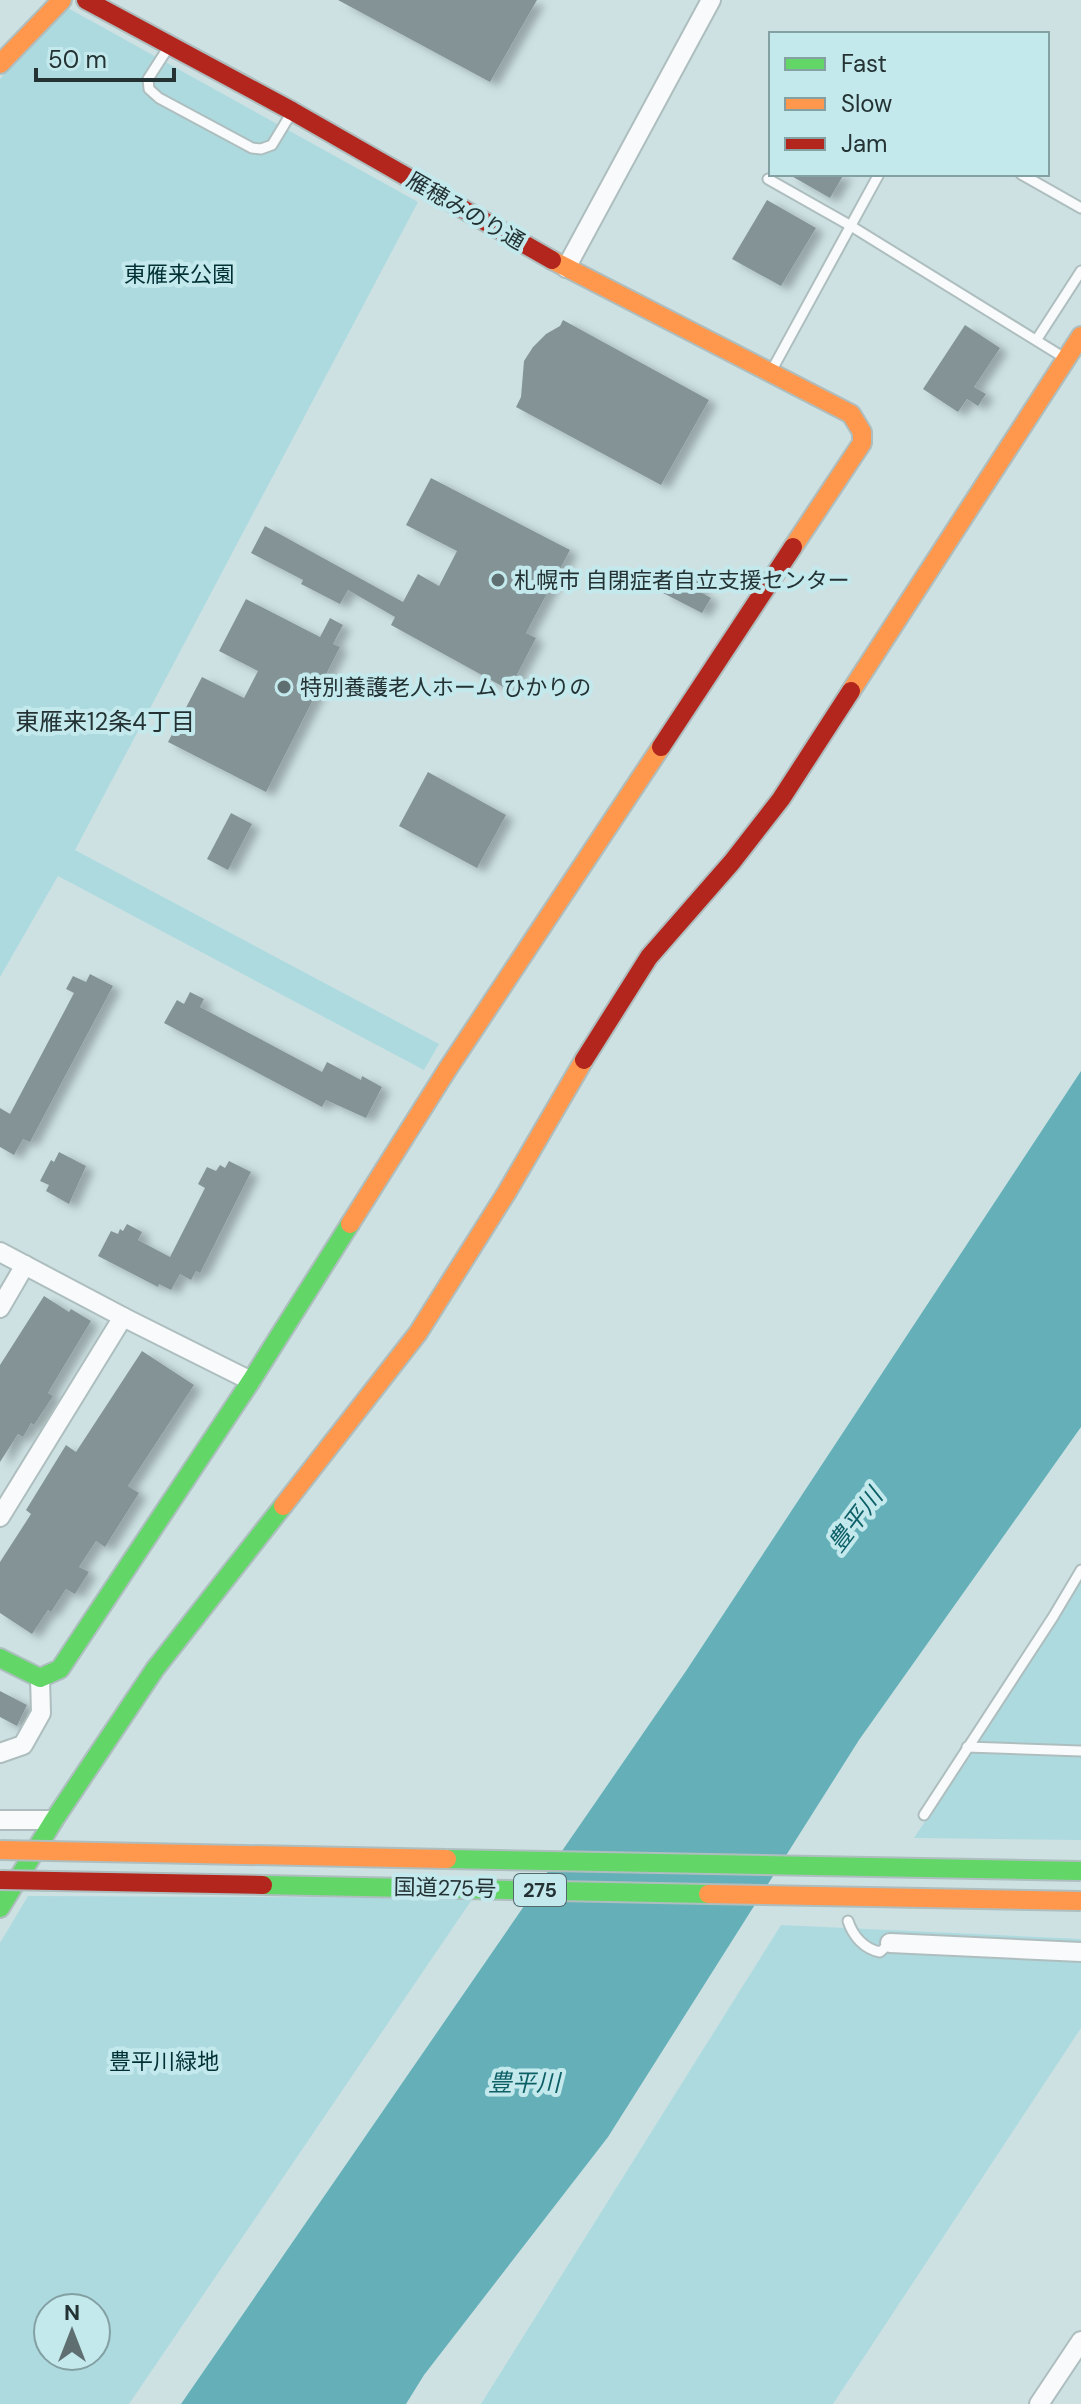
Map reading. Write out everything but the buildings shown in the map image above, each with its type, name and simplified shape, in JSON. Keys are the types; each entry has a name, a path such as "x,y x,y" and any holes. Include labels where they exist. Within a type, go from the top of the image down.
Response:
{"main road":[{"path":"0,64 62,0"},
{"name":"雁穂みのり通","path":"86,0 292,111 566,268 851,414 862,432 862,443 857,453 456,1057 251,1381"},
{"path":"0,1908 54,1820 155,1669 418,1333 507,1192 614,1009 649,957 732,862 781,799 1081,336"},
{"path":"0,1658 40,1678 60,1669 251,1381"},
{"name":"国道275号","path":"0,1850 1081,1871"},
{"name":"国道275号","path":"0,1880 1081,1901"}],"street":[{"path":"566,268 711,0"},
{"path":"0,1252 251,1381"},
{"path":"0,1308 25,1265"},
{"path":"1,1514 123,1317"},
{"path":"0,1753 23,1745 41,1713 40,1678"},
{"path":"0,1820 54,1820"},
{"path":"890,1943 1081,1952"},
{"path":"1039,2404 1081,2341"}],"lane":[{"path":"170,45 148,79 149,89 159,98 252,148 261,149 272,145 292,111"},
{"path":"771,371 878,176"},
{"path":"1025,176 1081,208"},
{"path":"768,179 851,226 1037,339 1066,360"},
{"path":"1037,339 1081,271"},
{"path":"924,1815 1081,1570"},
{"path":"967,1747 1081,1751"},
{"path":"848,1921 857,1938 871,1950 880,1952 890,1943"}],"green space":[{"name":"東雁来公園","path":"66,7 418,202 75,850 439,1044 424,1070 58,876 0,977 0,79"},
{"path":"1081,1578 1081,1840 914,1838 1056,1621"},
{"name":"豊平川緑地","path":"28,1896 473,1898 129,2404 0,2404 0,1943"},
{"path":"781,1925 1081,1939 1081,2028 833,2404 481,2404"}],"water":[{"name":"豊平川","path":"1081,1071 1081,1427 859,1740 608,2137 424,2375 406,2404 181,2404 686,1671"}],"traffic: fast":[{"path":"0,1658 40,1678 60,1669 251,1381 350,1224"},
{"path":"0,1908 54,1820 155,1669 283,1506"},
{"path":"447,1859 1081,1871"},
{"path":"263,1885 708,1894"}],"traffic: slow":[{"path":"0,64 62,0"},
{"path":"552,260 851,414 862,432 862,443 793,547"},
{"path":"851,691 1081,336"},
{"path":"350,1224 447,1070 661,747"},
{"path":"283,1506 418,1333 507,1192 584,1060"},
{"path":"0,1850 447,1859"},
{"path":"708,1894 1081,1901"}],"traffic: jam":[{"path":"86,0 292,111 552,260"},
{"path":"661,747 793,547"},
{"path":"584,1060 649,957 732,862 781,799 851,691"},
{"path":"0,1880 263,1885"}],"place":[{"name":"札幌市 自閉症者自立支援センター","path":"498,580"},
{"name":"特別養護老人ホーム ひかりの","path":"284,687"}],"district":[{"name":"東雁来12条4丁目","path":"105,721"}]}
